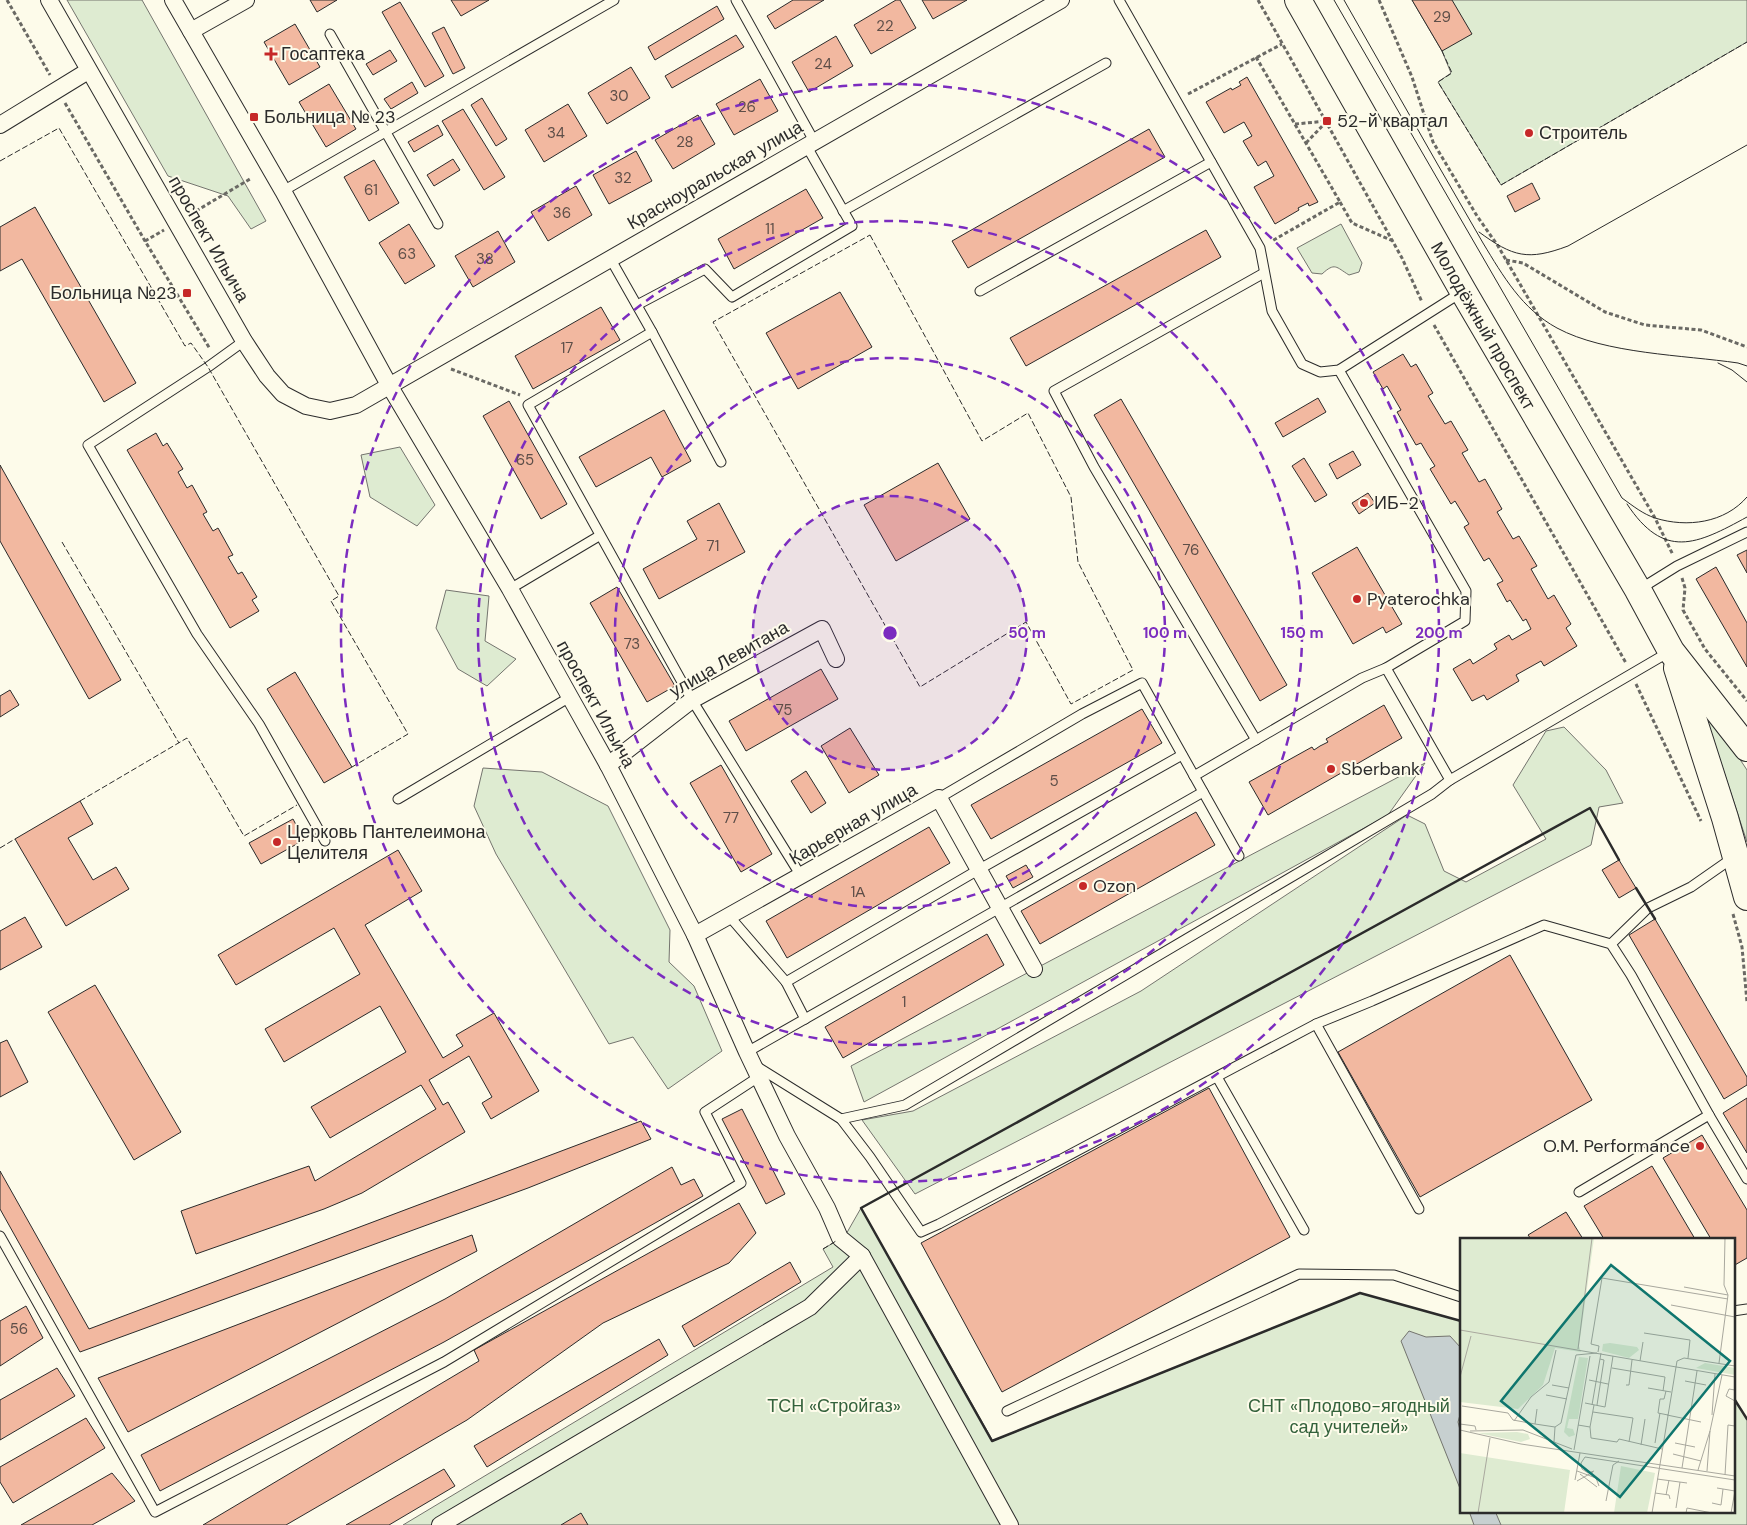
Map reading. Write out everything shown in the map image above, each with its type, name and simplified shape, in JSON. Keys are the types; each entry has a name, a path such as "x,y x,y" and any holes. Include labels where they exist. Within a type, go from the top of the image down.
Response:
{"main road":[{"name":"Молодёжный проспект","path":"1298,0 1462,291 1638,590 1671,651 1747,748"},
{"name":"Молодёжный проспект","path":"1671,651 1735,856 1740,904"}],"street":[{"name":"проспект Ильича","path":"49,0 244,341 267,376 283,394 306,406 330,410 356,405 389,385"},
{"name":"проспект Ильича","path":"173,0 283,191 389,385 510,589 608,765 695,935 787,1136 828,1208 840,1238 862,1256"},
{"path":"191,31 246,0"},
{"name":"Красноуральская улица","path":"389,385 1061,0"},
{"path":"0,125 88,71"},
{"name":"улица Левитана","path":"608,765 692,700 822,629 836,659"},
{"name":"Карьерная улица","path":"695,935 730,917 938,798 1034,969"},
{"path":"440,1525 810,1307 862,1256 1010,1525"}],"lane":[{"path":"283,191 614,0"},
{"path":"637,305 705,268 732,297 852,226 736,0"},
{"path":"1119,0 1260,248 1272,311 1302,364 1320,372 1339,370 1462,291"},
{"path":"330,34 438,224"},
{"path":"843,211 1106,63"},
{"path":"980,290 1211,162"},
{"path":"610,258 652,332 721,462"},
{"path":"1256,740 1094,467 1054,391 1264,273"},
{"path":"652,332 528,405 599,536 692,700 801,876"},
{"path":"244,341 217,361 88,445 197,634 259,724 325,841"},
{"path":"1194,776 1362,678 1386,668 1465,622 1466,591 1339,370"},
{"path":"1638,590 1677,566 1747,532"},
{"path":"510,589 599,536"},
{"path":"841,1119 905,1105 1432,794 1450,780 1671,651"},
{"path":"1386,668 1450,780"},
{"path":"938,798 1082,714 1142,684 1239,856"},
{"path":"398,798 570,697"},
{"path":"786,982 978,870 1182,755"},
{"path":"0,1236 155,1512 444,1362 741,1183 705,1112 753,1064 805,1019 1203,792"},
{"path":"1611,944 1648,908 1691,887 1735,856"},
{"path":"730,917 786,982 805,1019"},
{"path":"753,1064 841,1119 870,1157 921,1232 948,1220 1316,1024 1380,998 1544,925 1611,944 1631,975 1747,1179"},
{"path":"1316,1024 1419,1209"},
{"path":"1217,1077 1304,1230"},
{"path":"1579,1192 1709,1115"},
{"path":"1007,1411 1299,1274 1394,1275 1460,1297"},
{"path":"1734,1311 1747,1309"}],"path":[{"path":"7,0 145,241 217,361"},
{"path":"1258,0 1393,241 1427,314 1632,674 1705,829"},
{"path":"1379,0 1412,77 1433,142 1477,216 1506,260 1654,518 1673,556"},
{"path":"1176,101 1282,44"},
{"path":"1256,57 1352,223 1393,241"},
{"path":"1294,124 1327,121"},
{"path":"1306,143 1327,121"},
{"path":"196,211 250,179"},
{"path":"1260,248 1340,202"},
{"path":"145,241 166,229"},
{"path":"1506,260 1523,263 1605,312 1645,324 1701,330 1747,347"},
{"path":"430,361 523,396 528,405"},
{"path":"1680,575 1685,588 1682,610 1705,649 1747,701"},
{"path":"1740,904 1747,1002"}],"green space":[{"path":"67,0 142,0 266,221 251,229 228,196 168,176"},
{"name":"Строитель","path":"1412,0 1747,0 1747,42 1501,185 1438,82 1451,73 1442,51"},
{"path":"1341,224 1362,263 1359,272 1349,275 1333,267 1322,274 1312,273 1297,248"},
{"path":"400,447 435,505 417,526 370,497 361,455"},
{"path":"446,590 489,596 485,641 516,659 487,686 458,669 436,628"},
{"path":"1690,684 1747,770 1747,842 1719,757"},
{"path":"1564,727 1606,770 1623,803 1599,807 1591,845 915,1194 862,1120 913,1111 1141,991 1407,815 1425,824 1444,871 1466,882 1546,839 1513,785 1546,731"},
{"path":"1425,763 1388,815 864,1102 851,1066"},
{"path":"483,768 542,772 608,806 670,930 669,962 694,986 722,1051 668,1089 633,1037 609,1044 496,854 474,806"},
{"path":"861,1208 993,1441 1360,1293 1460,1321 1460,1512 1734,1512 1734,1399 1747,1419 1747,1525 403,1525 833,1267 823,1249 845,1236"}],"shaded area":[{"path":"1409,1331 1426,1337 1450,1336 1460,1347 1460,1415 1458,1422 1460,1430 1460,1488 1401,1341"},
{"path":"1469,1512 1495,1512 1501,1525 1474,1525"}],"building":[{"path":"310,0 337,0 317,12"},
{"path":"451,0 489,0 461,16"},
{"path":"793,0 824,0 775,29 767,16"},
{"path":"896,0 900,0 916,28 871,54 854,25"},
{"path":"922,0 967,0 933,19"},
{"path":"1412,0 1452,0 1472,34 1442,51"},
{"path":"400,2 444,76 425,87 382,12"},
{"path":"717,6 724,19 655,60 648,47"},
{"path":"295,24 320,67 289,85 264,42"},
{"path":"444,27 465,68 453,74 432,33"},
{"path":"736,35 744,47 672,88 665,76"},
{"path":"836,36 853,66 809,92 792,62"},
{"path":"390,50 397,61 373,75 366,64"},
{"path":"631,67 650,98 607,124 588,93"},
{"path":"1247,77 1318,202 1309,206 1308,203 1298,208 1299,210 1275,224 1254,187 1274,176 1266,161 1258,166 1243,141 1252,136 1244,122 1224,133 1206,102 1231,88 1232,90 1241,85 1239,82"},
{"path":"760,79 778,111 734,135 716,104"},
{"path":"412,82 418,93 391,109 384,99"},
{"path":"329,84 356,129 326,147 299,102"},
{"path":"482,98 507,139 496,146 471,105"},
{"path":"568,104 587,136 544,162 525,130"},
{"path":"463,109 505,177 484,190 442,121"},
{"path":"698,115 715,144 673,169 655,140"},
{"path":"438,125 443,135 414,152 408,142"},
{"path":"1149,129 1165,157 968,268 952,241"},
{"path":"636,151 652,181 609,204 593,175"},
{"path":"453,159 460,170 434,186 427,175"},
{"path":"374,160 399,203 369,221 344,177"},
{"path":"1532,183 1540,199 1515,212 1507,196"},
{"path":"576,186 592,215 548,241 531,212"},
{"path":"806,189 823,218 734,269 718,239"},
{"path":"35,207 136,383 104,402 22,259 0,271 0,227"},
{"path":"409,224 435,266 405,284 379,243"},
{"path":"1206,230 1221,257 1026,366 1010,338"},
{"path":"498,231 515,262 473,287 455,256"},
{"path":"840,292 872,347 798,389 766,333"},
{"path":"601,307 620,340 533,389 515,356"},
{"path":"1403,354 1411,367 1416,364 1433,393 1428,396 1445,424 1451,421 1468,450 1462,453 1479,482 1485,479 1502,509 1497,512 1513,539 1519,536 1537,566 1531,569 1548,599 1554,595 1571,624 1566,628 1577,646 1544,666 1541,661 1516,675 1519,681 1487,700 1484,695 1472,701 1453,669 1470,659 1473,664 1497,649 1494,644 1509,635 1512,640 1531,629 1526,619 1523,621 1510,600 1507,602 1497,584 1503,581 1489,558 1484,561 1464,527 1469,524 1455,501 1451,504 1430,469 1435,466 1421,443 1416,445 1397,412 1401,410 1387,386 1383,389 1373,372"},
{"path":"1318,398 1326,412 1283,437 1275,423"},
{"path":"1121,399 1287,685 1260,701 1094,415"},
{"path":"509,401 567,504 541,519 483,416"},
{"path":"664,410 691,461 662,477 651,457 596,487 579,457"},
{"path":"156,433 163,446 167,443 183,469 178,472 187,488 192,485 207,512 203,514 213,531 218,528 233,555 228,557 238,574 242,572 257,597 252,600 259,611 230,628 127,450"},
{"path":"1353,451 1361,465 1337,479 1329,464"},
{"path":"1304,458 1327,495 1315,502 1292,466"},
{"path":"938,463 970,519 896,561 864,505"},
{"path":"0,465 121,680 89,699 0,541"},
{"name":"ИБ-2","path":"1368,493 1375,503 1359,514 1352,503"},
{"path":"719,503 745,552 659,599 643,569 697,539 687,521"},
{"name":"Pyaterochka","path":"1357,547 1402,624 1386,633 1383,627 1353,644 1312,573"},
{"path":"1747,550 1747,573 1737,555"},
{"path":"1716,567 1747,623 1747,667 1696,579"},
{"path":"617,587 675,686 647,702 590,603"},
{"path":"821,669 838,699 746,751 729,721"},
{"path":"295,672 352,767 324,783 267,689"},
{"path":"10,690 19,705 0,717 0,696"},
{"path":"1384,705 1402,738 1268,815 1249,782 1312,747 1314,750 1328,742 1326,739"},
{"path":"1142,709 1162,743 991,839 971,805"},
{"path":"850,728 879,775 849,793 821,746"},
{"path":"721,765 772,854 741,872 690,783"},
{"path":"806,771 826,803 811,813 791,781"},
{"path":"80,801 93,824 68,838 93,880 116,867 129,889 66,926 15,839"},
{"path":"1196,812 1215,845 1040,944 1021,911"},
{"name":"Церковь Пантелеимона Целителя","path":"293,819 304,840 261,864 249,843"},
{"path":"929,827 950,863 787,958 766,921"},
{"path":"398,850 422,891 365,925 443,1058 463,1046 456,1035 494,1013 539,1091 491,1119 482,1103 492,1097 469,1056 429,1080 443,1105 448,1102 465,1132 362,1193 324,1209 196,1254 181,1211 309,1166 315,1181 436,1109 421,1085 330,1138 311,1107 406,1052 380,1006 284,1062 265,1029 360,974 334,928 236,985 218,955"},
{"path":"1619,860 1636,888 1619,898 1602,870"},
{"path":"1026,865 1033,877 1013,888 1006,876"},
{"path":"25,917 42,947 0,970 0,931"},
{"path":"1655,919 1747,1077 1747,1085 1724,1099 1629,935"},
{"path":"987,934 1004,965 843,1058 825,1027"},
{"path":"1510,955 1592,1100 1420,1197 1338,1052"},
{"path":"95,985 181,1132 134,1160 48,1012"},
{"path":"7,1040 28,1082 0,1097 0,1043"},
{"path":"1209,1088 1290,1237 1002,1392 921,1243"},
{"path":"1747,1098 1747,1153 1723,1113"},
{"path":"742,1109 785,1194 766,1204 722,1119"},
{"path":"641,1121 651,1139 528,1188 80,1352 0,1209 0,1171 89,1329"},
{"path":"1702,1135 1747,1210 1747,1258 1734,1265 1734,1238 1710,1238 1663,1158"},
{"path":"1652,1166 1694,1238 1603,1238 1584,1206"},
{"path":"672,1167 681,1185 694,1179 703,1196 444,1342 160,1491 141,1455 445,1299"},
{"path":"739,1203 756,1233 729,1263 603,1323 467,1420 286,1525 203,1525 479,1361 474,1350"},
{"path":"1566,1212 1582,1238 1530,1238 1528,1235"},
{"path":"472,1235 477,1251 128,1432 98,1378"},
{"path":"790,1262 801,1282 694,1347 682,1326"},
{"path":"26,1306 43,1338 0,1366 0,1321"},
{"path":"659,1339 668,1355 487,1467 474,1446"},
{"path":"57,1368 75,1396 0,1440 0,1400"},
{"path":"86,1418 105,1448 13,1503 0,1482 0,1467"},
{"path":"444,1469 455,1486 389,1525 346,1525"},
{"path":"112,1473 135,1501 92,1525 21,1525"},
{"path":"581,1513 588,1525 561,1525"}],"tram line":[{"path":"1334,0 1622,498 1642,512 1655,518 1680,523 1692,523 1717,518 1728,513 1747,497"},
{"path":"1344,0 1490,255 1514,291 1533,311 1557,328 1576,337 1598,343 1645,352 1738,363 1747,366"},
{"path":"1479,232 1502,247 1521,254 1531,255 1554,251 1568,246 1747,145"},
{"path":"1718,363 1732,370 1747,382"},
{"path":"1627,504 1641,522 1654,534 1668,540 1682,542 1712,535 1747,517"}],"fence":[{"path":"1442,51 1452,73 1438,82 1501,185 1747,42"},
{"path":"0,161 59,128 185,346 191,343 208,367 339,596 331,601 408,734 352,767"},
{"path":"870,235 982,441 1028,413 1071,497 1078,562 1133,670 1071,704 1026,622 920,687 713,322 870,235"},
{"path":"62,542 179,743"},
{"path":"80,801 187,738 244,836 297,805"},
{"path":"0,848 15,839"},
{"path":"823,1249 836,1241"}],"wall":[{"path":"1460,1321 1360,1293 992,1441 861,1208 1590,808 1619,860"},
{"path":"1636,888 1655,919"},
{"path":"1734,1399 1747,1419"}],"place":[{"name":"Госаптека","path":"271,54"},
{"name":"Больница № 23","path":"254,117"},
{"name":"52-й квартал","path":"1327,121"},
{"name":"Строитель","path":"1529,133"},
{"name":"Больница №23","path":"187,293"},
{"name":"ИБ-2","path":"1364,503"},
{"name":"Pyaterochka","path":"1357,599"},
{"name":"Sberbank","path":"1331,769"},
{"name":"Церковь Пантелеимона Целителя","path":"277,842"},
{"name":"Ozon","path":"1083,886"},
{"name":"O.M. Performance","path":"1700,1146"}],"park label":[{"name":"ТСН «Стройгаз»","path":"834,1406"},
{"name":"СНТ «Плодово-ягодный сад учителей»","path":"1349,1416"}]}
